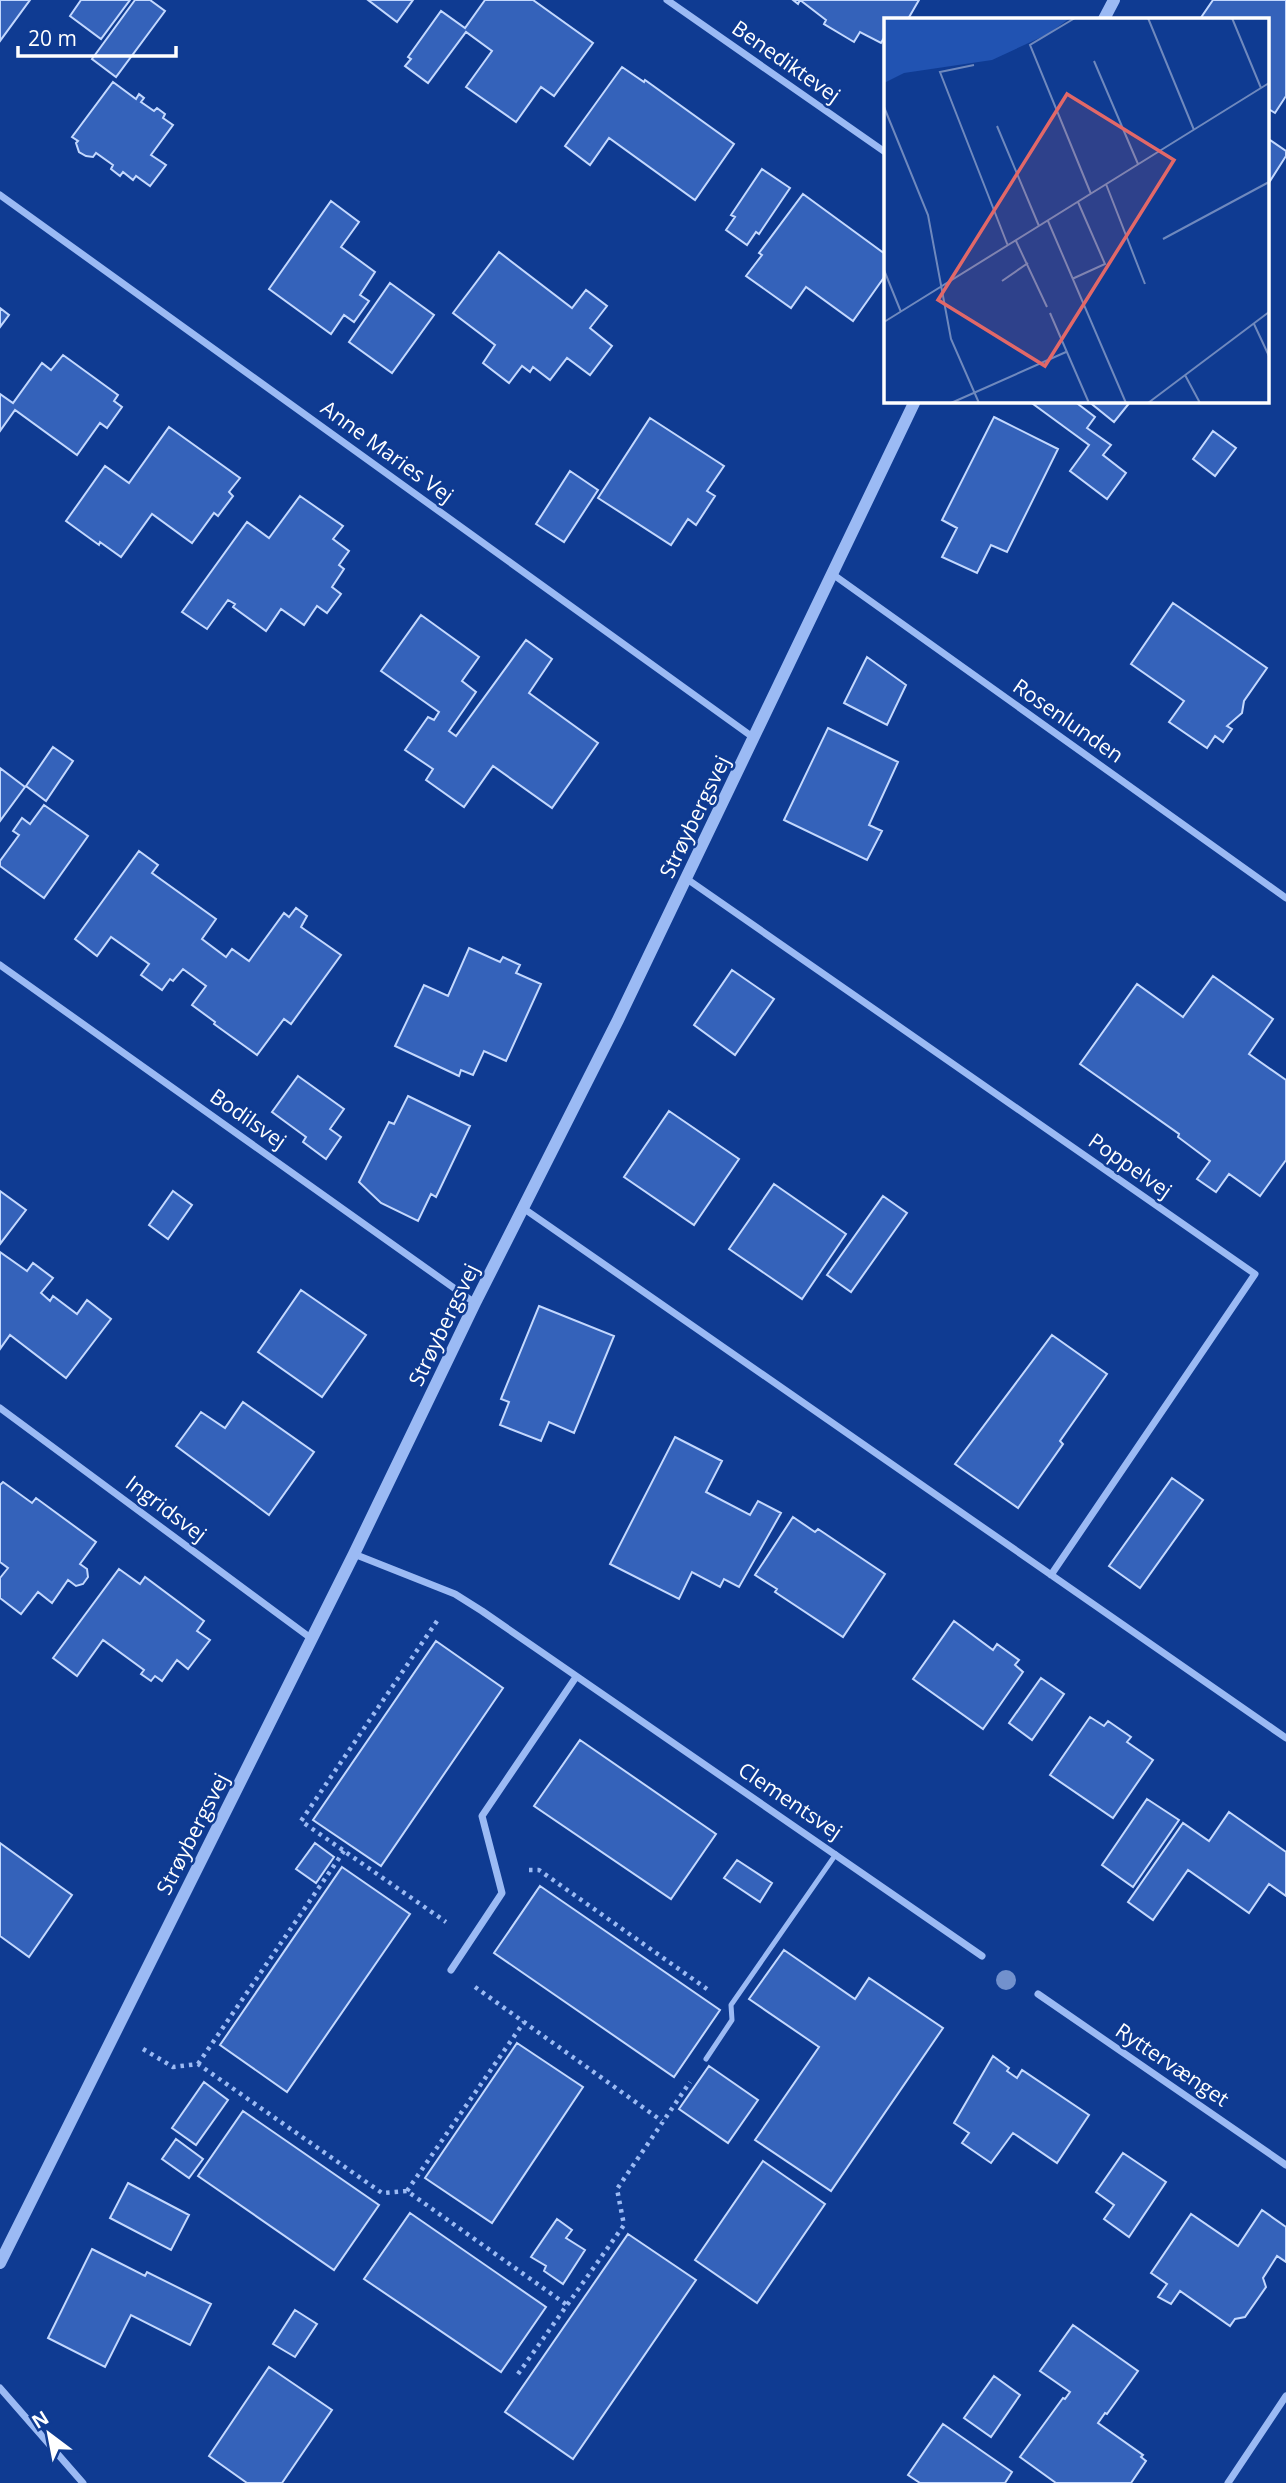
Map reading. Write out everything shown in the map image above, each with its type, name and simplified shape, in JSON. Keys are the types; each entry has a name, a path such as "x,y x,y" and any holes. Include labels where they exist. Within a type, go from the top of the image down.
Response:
{"street":[{"name":"Benediktevej","path":"667,0 884,151"},
{"path":"1105,18 1114,0"},
{"name":"Anne Maries Vej","path":"0,195 754,738"},
{"name":"Strøybergsvej","path":"0,2263 312,1639 475,1303 687,878 830,573 915,402"},
{"name":"Rosenlunden","path":"830,573 1286,898"},
{"name":"Poppelvej","path":"687,878 1255,1274 1051,1575"},
{"name":"Bodilsvej","path":"0,965 475,1303"},
{"path":"523,1208 1286,1738"},
{"name":"Ingridsvej","path":"0,1408 312,1639"},
{"name":"Clementsvej","path":"354,1554 455,1594 982,1956"},
{"path":"451,1970 502,1893 482,1816 576,1677"},
{"name":"Ryttervænget","path":"1038,1994 1286,2165"},
{"path":"0,2388 83,2483"},
{"path":"1228,2483 1286,2396"}],"lane":[{"path":"706,2059 732,2020 731,2005 836,1854"}],"path":[{"path":"455,1594 301,1821 471,1939"},
{"path":"198,2064 344,1851"},
{"path":"500,1880 528,1870 539,1870 731,2005"},
{"path":"451,1970 662,2121"},
{"path":"407,2191 524,2022"},
{"path":"115,2033 173,2067 198,2064 382,2193 407,2191 568,2305"},
{"path":"518,2375 624,2225 617,2189 706,2059"}],"building":[{"path":"0,0 30,0 0,41"},
{"path":"81,0 130,0 101,39 70,16"},
{"path":"135,0 150,0 165,11 116,77 92,59"},
{"path":"368,0 413,0 397,22"},
{"path":"485,0 533,0 593,43 554,96 541,87 516,122 466,87 492,51 466,32 428,83 405,66 411,59 408,57 441,11 465,28"},
{"path":"800,0 919,0 909,18 884,18 884,38 881,43 860,32 854,42 824,24 826,20"},
{"path":"1213,0 1286,0 1286,96 1275,113 1268,109 1268,18 1201,18"},
{"path":"622,67 644,82 645,80 734,144 695,200 609,138 590,165 565,146"},
{"path":"113,82 136,99 139,94 144,98 141,102 154,111 157,108 165,114 163,118 173,125 151,155 166,165 150,186 136,176 133,180 123,172 120,176 111,169 113,165 96,153 93,157 79,152 76,143 78,141 72,137"},
{"path":"1268,139 1286,151 1286,156 1270,181"},
{"path":"762,169 790,188 759,234 756,232 747,245 726,230 735,217 731,215"},
{"path":"803,194 884,253 884,277 853,321 806,287 791,308 746,276 762,255 759,253"},
{"path":"331,201 359,222 341,247 375,272 360,295 369,301 354,322 344,315 331,334 269,289"},
{"path":"499,252 572,308 586,290 607,306 590,328 612,346 590,375 567,358 550,380 533,367 530,372 522,366 509,383 483,363 495,345 453,313"},
{"path":"390,283 434,315 392,373 349,342"},
{"path":"0,308 9,315 0,327"},
{"path":"63,355 118,395 114,401 122,407 107,428 100,423 77,455 15,410 0,431 0,394 13,403 42,363 51,370"},
{"path":"1030,402 1075,402 1095,417 1087,428 1111,445 1103,455 1126,473 1107,499 1070,471 1089,445"},
{"path":"1089,402 1130,402 1114,422"},
{"path":"994,417 1058,449 1007,552 991,545 977,573 942,557 957,528 942,520"},
{"path":"650,418 724,466 707,491 715,496 696,525 688,519 671,545 598,498"},
{"path":"169,427 240,478 229,492 233,496 218,516 214,513 192,543 152,514 121,557 66,521 105,466 129,483"},
{"path":"1213,431 1236,448 1215,476 1193,459"},
{"path":"570,471 598,490 564,542 536,524"},
{"path":"300,496 343,526 333,539 349,551 339,565 344,569 332,587 341,594 327,613 317,606 304,625 281,609 266,631 233,607 235,604 228,600 207,629 182,612 247,522 269,538"},
{"path":"1173,603 1267,668 1244,701 1242,713 1227,726 1232,729 1223,742 1215,736 1207,748 1169,722 1184,701 1131,664"},
{"path":"421,615 479,657 462,681 476,692 449,731 456,736 526,640 552,659 529,693 598,743 552,808 493,766 464,807 426,780 433,769 405,750 428,717 434,720 439,712 381,671"},
{"path":"867,657 906,685 887,725 844,703"},
{"path":"828,728 898,762 869,825 882,831 867,860 784,820"},
{"path":"53,747 73,761 46,801 26,786"},
{"path":"0,768 25,787 0,821"},
{"path":"44,805 88,836 44,898 0,866 0,861 19,835 13,831 22,818 30,824"},
{"path":"139,851 158,865 152,873 216,919 202,939 226,957 232,949 249,961 284,913 289,917 296,908 307,916 301,927 341,955 291,1024 284,1019 257,1055 192,1005 206,986 183,969 173,981 170,979 162,990 141,975 149,964 111,937 97,956 75,939"},
{"path":"469,948 500,962 503,957 520,965 516,973 541,984 506,1061 484,1051 473,1075 461,1070 459,1076 395,1046 424,985 448,996"},
{"path":"732,970 774,999 735,1055 694,1025"},
{"path":"1213,976 1273,1019 1249,1054 1286,1080 1286,1160 1260,1196 1229,1174 1216,1192 1197,1179 1210,1161 1178,1137 1179,1134 1080,1064 1137,984 1183,1017"},
{"path":"298,1076 344,1109 330,1129 341,1137 326,1159 303,1142 306,1137 272,1112"},
{"path":"408,1096 470,1126 436,1197 431,1194 418,1221 381,1203 359,1182 389,1122 394,1124"},
{"path":"669,1111 739,1159 694,1225 624,1177"},
{"path":"774,1184 846,1234 802,1299 729,1249"},
{"path":"0,1191 26,1210 0,1244"},
{"path":"173,1191 192,1205 168,1239 149,1225"},
{"path":"883,1196 907,1213 851,1292 827,1275"},
{"path":"0,1252 27,1271 33,1263 53,1278 41,1293 50,1301 53,1296 77,1314 87,1300 111,1319 66,1378 10,1335 0,1349"},
{"path":"301,1290 366,1335 322,1397 258,1352"},
{"path":"539,1306 614,1336 574,1433 549,1422 541,1441 500,1425 509,1402 501,1399"},
{"path":"1052,1335 1107,1374 1018,1508 955,1464"},
{"path":"243,1402 314,1452 269,1515 176,1446 201,1412 225,1428"},
{"path":"675,1437 722,1461 706,1492 750,1515 758,1501 781,1513 739,1587 724,1579 720,1587 692,1572 679,1599 610,1564"},
{"path":"1172,1478 1203,1500 1140,1588 1109,1566"},
{"path":"3,1482 32,1503 36,1498 96,1542 80,1564 87,1569 88,1577 83,1584 76,1586 68,1580 52,1603 38,1592 21,1614 0,1598 0,1578 8,1568 0,1562 0,1485"},
{"path":"793,1517 815,1532 818,1529 885,1574 843,1637 775,1592 777,1589 755,1575"},
{"path":"119,1569 140,1584 145,1577 204,1621 197,1631 210,1640 188,1669 177,1660 162,1681 155,1676 151,1681 141,1674 144,1670 103,1640 77,1676 53,1658"},
{"path":"954,1621 993,1650 997,1644 1019,1660 1015,1665 1023,1672 983,1729 913,1679"},
{"path":"436,1641 503,1688 381,1866 313,1820"},
{"path":"1041,1678 1064,1694 1032,1740 1009,1723"},
{"path":"1090,1717 1104,1726 1108,1721 1131,1737 1127,1742 1153,1760 1113,1818 1050,1775"},
{"path":"580,1740 716,1834 671,1899 534,1806"},
{"path":"1147,1799 1179,1820 1133,1887 1102,1865"},
{"path":"1229,1812 1286,1852 1286,1896 1269,1884 1249,1913 1188,1870 1153,1920 1128,1902 1183,1823 1209,1841"},
{"path":"0,1843 72,1895 29,1957 0,1936"},
{"path":"315,1843 334,1857 316,1883 296,1869"},
{"path":"737,1860 772,1883 760,1902 724,1878"},
{"path":"342,1867 410,1914 287,2092 220,2045"},
{"path":"540,1886 720,2010 674,2077 494,1953"},
{"path":"784,1950 855,1999 869,1978 943,2028 831,2191 755,2140 819,2047 749,1999"},
{"path":"517,2043 583,2087 492,2223 425,2178"},
{"path":"993,2056 1017,2078 1022,2070 1089,2115 1057,2163 1013,2133 991,2163 962,2143 969,2133 954,2123"},
{"path":"709,2066 758,2100 728,2143 679,2109"},
{"path":"204,2082 228,2100 196,2145 172,2128"},
{"path":"243,2111 379,2205 334,2270 198,2176"},
{"path":"176,2139 203,2159 189,2178 162,2159"},
{"path":"1123,2153 1166,2182 1129,2237 1104,2219 1114,2205 1096,2192"},
{"path":"763,2161 825,2204 757,2303 695,2260"},
{"path":"128,2183 189,2215 171,2250 110,2218"},
{"path":"1262,2210 1286,2227 1286,2262 1277,2256 1263,2278 1266,2287 1245,2317 1235,2319 1230,2326 1180,2291 1171,2304 1158,2297 1167,2284 1151,2273 1191,2214 1238,2246"},
{"path":"410,2213 546,2307 501,2372 364,2279"},
{"path":"557,2219 572,2230 566,2238 585,2250 563,2284 544,2271 546,2266 531,2257"},
{"path":"628,2234 696,2280 573,2459 505,2412"},
{"path":"92,2249 145,2276 147,2272 211,2304 190,2345 131,2315 105,2367 48,2338"},
{"path":"295,2310 317,2324 295,2357 273,2344"},
{"path":"1073,2325 1138,2371 1098,2423 1143,2455 1141,2457 1146,2461 1131,2483 1056,2483 1020,2457 1070,2392 1040,2371"},
{"path":"269,2367 332,2410 282,2483 247,2483 209,2456"},
{"path":"994,2376 1020,2395 991,2437 964,2418"},
{"path":"943,2424 1012,2472 1005,2483 920,2483 908,2475"}]}
